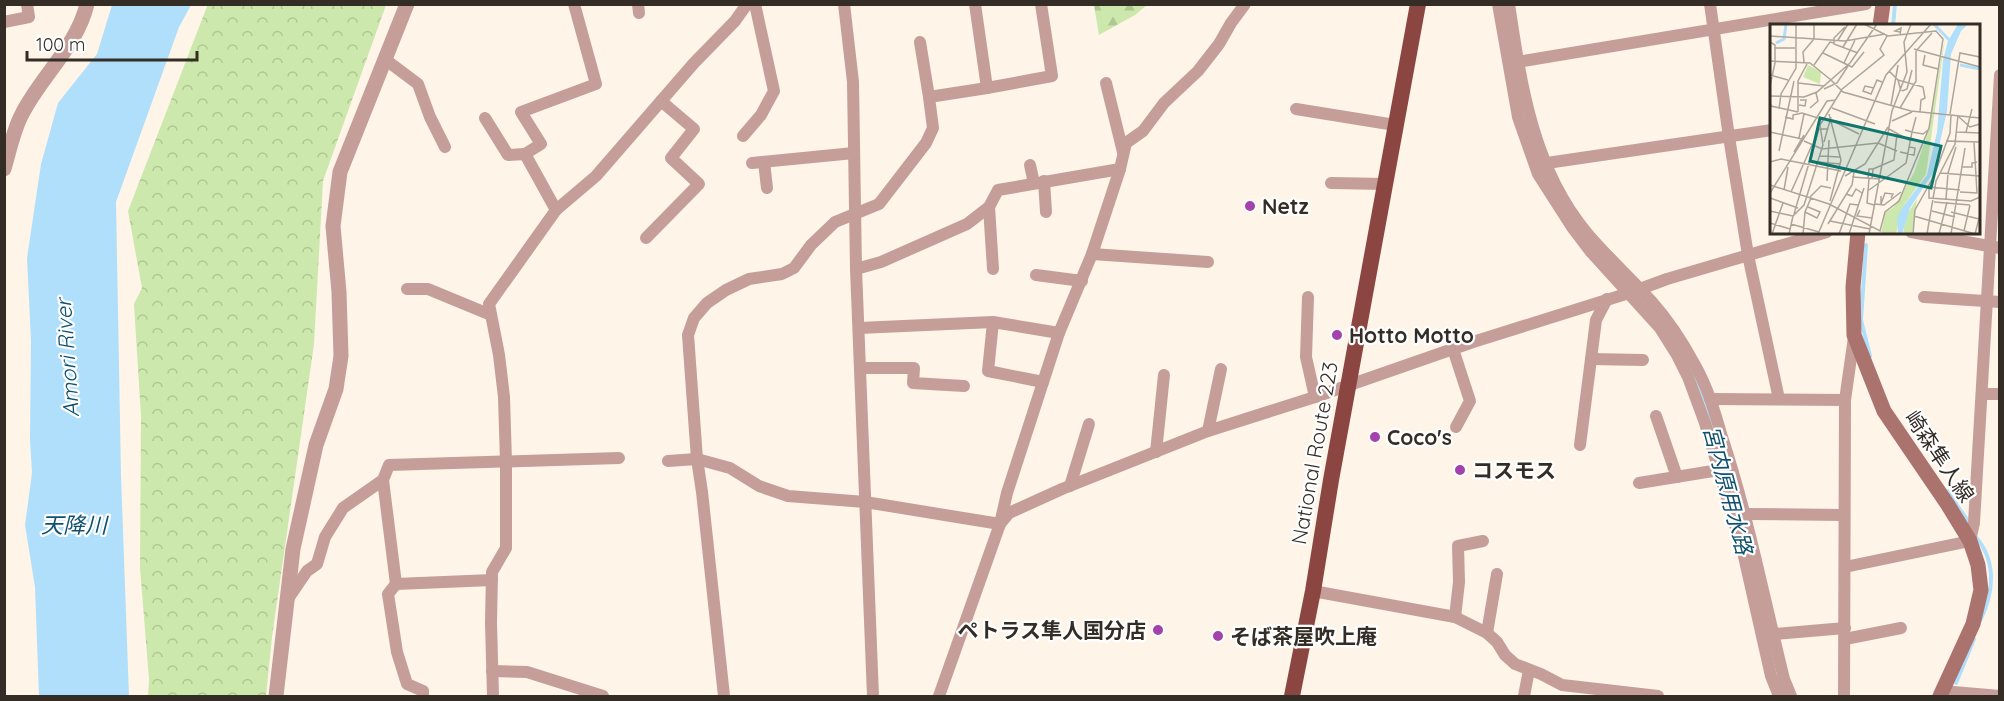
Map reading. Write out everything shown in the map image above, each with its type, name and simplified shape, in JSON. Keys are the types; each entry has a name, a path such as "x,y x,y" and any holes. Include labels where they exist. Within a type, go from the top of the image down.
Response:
{"highway":[{"name":"National Route 223","path":"1292,696 1313,591 1418,4"}],"main road":[{"path":"1880,24 1883,4"},
{"name":"崎森隼人線","path":"1858,234 1853,287 1854,335 1884,411 1948,505 1970,542 1978,565 1982,590 1973,624 1941,694"}],"street":[{"path":"4,22 29,18 27,4"},
{"path":"4,170 9,148 21,116 72,39 87,4"},
{"path":"276,696 293,549 316,445 336,389 341,356 339,292 333,226 340,172 407,4"},
{"path":"485,118 508,155 525,154 541,144 521,112 596,84 574,4"},
{"path":"494,696 492,572 506,548 506,462 504,397 489,304 556,210 596,176 735,21 747,4"},
{"path":"743,136 761,115 774,91 755,4"},
{"path":"844,4 853,82 856,268 873,696"},
{"path":"975,4 987,88"},
{"path":"929,97 1052,76 1041,4"},
{"path":"939,696 1000,524 1007,493 1059,333 1092,254 1126,144 1143,131 1164,103 1198,71 1245,4"},
{"path":"1498,4 1518,117 1539,174 1578,236 1591,252 1634,291 1651,301 1697,368 1710,399 1735,475 1784,679 1791,696"},
{"path":"1509,4 1517,62 1534,134 1563,200 1634,291 1685,370 1705,423 1743,552 1771,676 1779,696"},
{"path":"1710,4 1748,255 1779,399"},
{"path":"1517,62 1866,4"},
{"path":"724,696 697,459 688,335 694,318 707,303 726,290 749,279 782,274 794,268 811,245 835,222 879,204 926,143 933,128 920,42"},
{"path":"386,60 418,84 430,117 445,147"},
{"path":"1845,567 1970,542 1974,523 1982,394 1993,302 2000,75"},
{"path":"1106,83 1124,154"},
{"path":"646,238 699,184 671,158 694,129 661,101"},
{"path":"1296,109 1395,125"},
{"path":"1547,163 1770,130"},
{"path":"767,188 758,163 854,153"},
{"path":"525,154 556,210"},
{"path":"1030,165 1039,182 1046,212"},
{"path":"856,268 881,262 967,224 989,207 998,190 1120,169"},
{"path":"1331,183 1385,184"},
{"path":"989,207 993,269"},
{"path":"1000,524 1008,513 1208,431 1607,299 1820,234"},
{"path":"1922,234 1995,247"},
{"path":"1092,254 1208,262"},
{"path":"1036,275 1082,281"},
{"path":"407,289 428,290 491,315"},
{"path":"1308,297 1306,357 1315,397"},
{"path":"1924,297 1993,302"},
{"path":"1580,445 1596,320 1607,299"},
{"path":"859,328 993,322 1059,333"},
{"path":"993,322 988,371 1043,382"},
{"path":"1844,696 1845,400 1854,335"},
{"path":"1453,349 1470,401 1456,427"},
{"path":"1591,360 1643,360"},
{"path":"860,368 914,368 913,383 942,390 964,386"},
{"path":"1208,431 1221,369"},
{"path":"1156,452 1164,375"},
{"path":"1982,394 2000,394"},
{"path":"1710,399 1845,400"},
{"path":"1656,416 1677,477"},
{"path":"1070,486 1089,424"},
{"path":"423,696 423,691 407,684 398,652 388,594 396,584 383,480 389,465 619,458"},
{"path":"668,461 697,459 730,468 759,486 788,496 865,502 1000,524"},
{"path":"1639,483 1719,470"},
{"path":"288,599 307,571 317,564 325,537 343,508 383,480"},
{"path":"1744,514 1844,515"},
{"path":"1455,617 1459,582 1458,546 1483,542"},
{"path":"1487,633 1497,574"},
{"path":"396,584 492,580"},
{"path":"1313,591 1455,617 1487,633 1515,664 1562,685 1658,696"},
{"path":"1774,634 1845,634 1901,628"},
{"path":"1524,696 1529,670"},
{"path":"492,671 527,672 603,696"},
{"path":"1941,694 2000,696"}],"green space":[{"path":"208,4 386,5 323,181 314,344 272,637 266,696 148,696 149,679 140,568 141,416 134,304 142,288 128,211"},
{"path":"1094,4 1147,5 1135,15 1099,35"}],"water":[{"name":"天降川","path":"112,5 191,5 179,27 116,202 121,476 129,696 39,696 35,587 25,525 32,473 31,341 27,258 41,164 58,103 97,54"}],"waterway":[{"path":"1893,24 1895,4"},
{"path":"1866,245 1861,320 1870,356"},
{"name":"宮内原用水路","path":"1689,367 1701,392 1728,481"},
{"path":"1947,491 1970,524"},
{"path":"1975,536 1987,556 1991,577 1988,599 1980,621"},
{"path":"1956,683 1974,639"}],"place":[{"name":"Netz","path":"1250,206"},
{"name":"Hotto Motto","path":"1337,335"},
{"name":"Coco's","path":"1375,437"},
{"name":"コスモス","path":"1460,470"},
{"name":"ペトラス隼人国分店","path":"1158,630"},
{"name":"そば茶屋吹上庵","path":"1218,636"}],"water label":[{"name":"Amori River","path":"67,358"}]}
